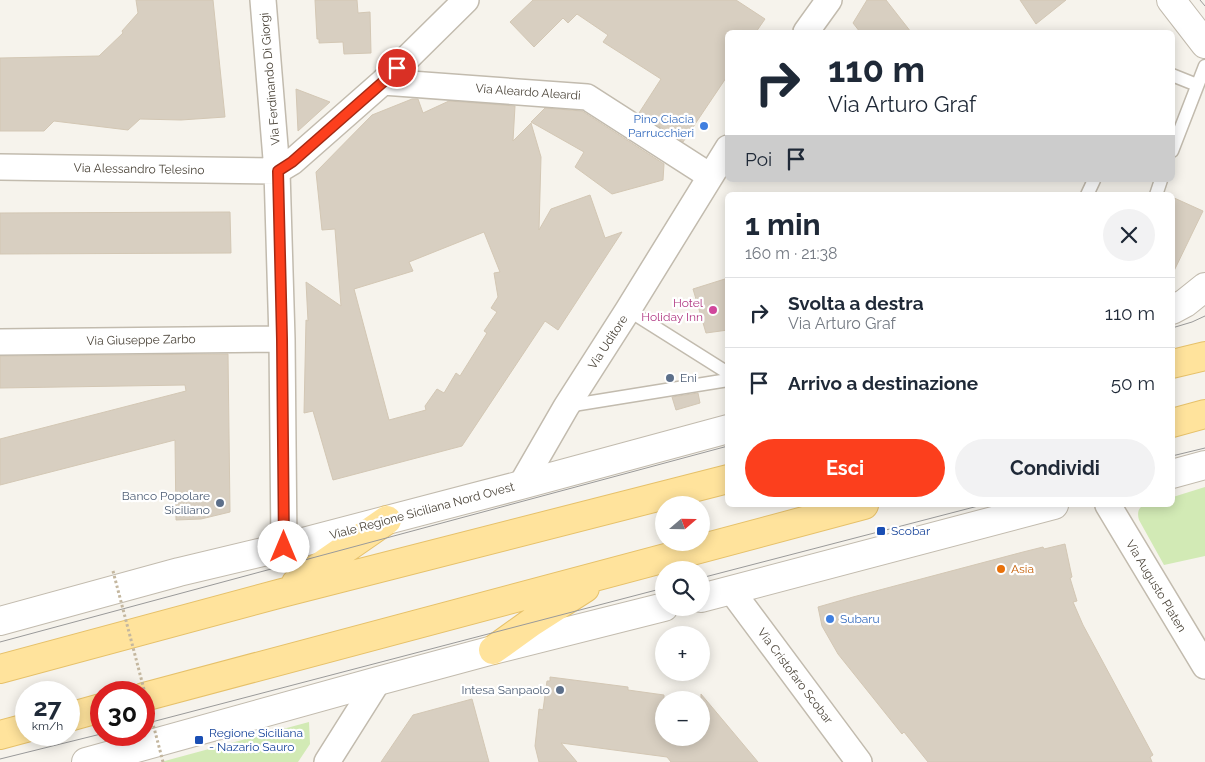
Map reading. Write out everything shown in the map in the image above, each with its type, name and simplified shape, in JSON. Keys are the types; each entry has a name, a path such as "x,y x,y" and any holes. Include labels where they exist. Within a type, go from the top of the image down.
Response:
{"main road":[{"path":"1175,363 1205,356"},
{"path":"1175,422 1205,414"},
{"path":"0,669 282,593 725,479"},
{"path":"155,694 857,507"},
{"path":"282,593 387,520"},
{"path":"493,650 606,574"},
{"path":"0,735 15,731"}],"street":[{"name":"Via Ferdinando Di Giorgi","path":"263,0 278,171 284,547"},
{"path":"278,171 292,162 383,82 466,0"},
{"path":"807,30 829,0"},
{"path":"1171,0 1205,44"},
{"name":"Via Aleardo Aleardi","path":"383,82 587,97 710,176"},
{"name":"Via Uditore","path":"521,485 566,407 725,153"},
{"name":"Via Alessandro Telesino","path":"0,167 278,171"},
{"path":"1175,308 1205,288"},
{"name":"Via Giuseppe Zarbo","path":"0,342 282,339"},
{"name":"Viale Regione Siciliana Nord Ovest","path":"0,621 179,572 284,547 725,430"},
{"path":"1175,473 1205,466"},
{"path":"710,596 1046,507"},
{"name":"Via Augusto Platen","path":"1109,507 1205,666"},
{"name":"Via Cristofaro Scobar","path":"731,590 859,762"},
{"path":"97,760 378,681 655,609"},
{"path":"327,762 378,681"}],"lane":[{"path":"1175,143 1205,66"},
{"path":"1175,77 1197,85"},
{"path":"628,310 725,371"},
{"path":"566,407 725,380"}],"path":[{"path":"113,571 163,762"}],"green space":[{"path":"1205,487 1205,556 1164,565 1139,520 1138,513 1141,507 1175,507 1175,496"},
{"path":"309,722 310,744 298,762 161,762"}],"building":[{"path":"136,0 213,0 225,117 181,120 140,119 128,130 54,121 44,131 0,131 0,58 99,56 123,33 122,31 138,13"},
{"path":"315,0 357,0 358,13 370,12 371,53 344,54 343,42 319,43 319,39 317,39"},
{"path":"533,0 736,0 765,19 757,30 725,30 725,79 683,142 639,113 661,79 603,42 608,35 577,14 568,23 563,18 534,47 510,22"},
{"path":"867,0 886,0 909,30 858,30 853,23"},
{"path":"1020,0 1066,0 1036,24"},
{"path":"296,89 330,102 298,131"},
{"path":"412,99 418,99 423,113 449,101 515,106 513,141 531,123 541,157 539,230 551,209 590,195 605,238 622,232 558,330 545,321 462,446 333,480 313,411 304,413 306,320 308,321 306,282 341,306 335,229 322,230 316,172 372,115","holes":["484,232 500,272 494,273 498,297 491,308 497,312 484,331 487,333 460,376 456,373 444,393 437,389 425,406 426,410 389,420 354,289 413,271 409,262"]},
{"path":"545,108 582,111 664,164 663,180 612,194 575,167 584,152 531,122"},
{"path":"1175,198 1203,211 1175,269"},
{"path":"230,212 231,253 0,254 0,213"},
{"name":"Hotel Holiday Inn","path":"725,279 725,330 706,333 693,289"},
{"path":"228,354 230,512 201,519 176,520 175,440 0,485 0,439 186,391 185,385 0,388 0,356"},
{"path":"698,393 700,403 676,410 672,397"},
{"path":"1065,544 1072,577 1070,578 1077,601 1073,602 1083,625 1153,755 1150,757 1152,762 928,762 904,732 902,734 838,654 822,626 818,607 1023,552"},
{"path":"550,677 628,687 628,690 655,694 655,746 710,746 710,705 758,762 671,762 667,757 561,743 577,762 539,762 535,746 539,709 543,710 547,681 550,681"},
{"path":"472,699 489,762 381,762 413,715"}],"tram line":[{"path":"1200,0 1205,6"},
{"path":"1175,327 1205,316"},
{"path":"0,642 725,447"},
{"path":"1175,455 1205,448"},
{"path":"710,576 974,507"},
{"path":"155,721 655,590"},
{"path":"0,759 90,737"}],"place":[{"name":"Pino Ciacia Parrucchieri","path":"704,126"},
{"name":"Hotel Holiday Inn","path":"713,310"},
{"name":"Eni","path":"670,378"},
{"name":"Banco Popolare Siciliano","path":"220,503"},
{"name":"Scobar","path":"881,531"},
{"name":"Asia","path":"1001,569"},
{"name":"Subaru","path":"830,619"},
{"name":"Intesa Sanpaolo","path":"560,690"},
{"name":"Regione Siciliana - Nazario Sauro","path":"199,740"}],"route":[{"path":"284,547 278,171 292,162 397,68"}]}
